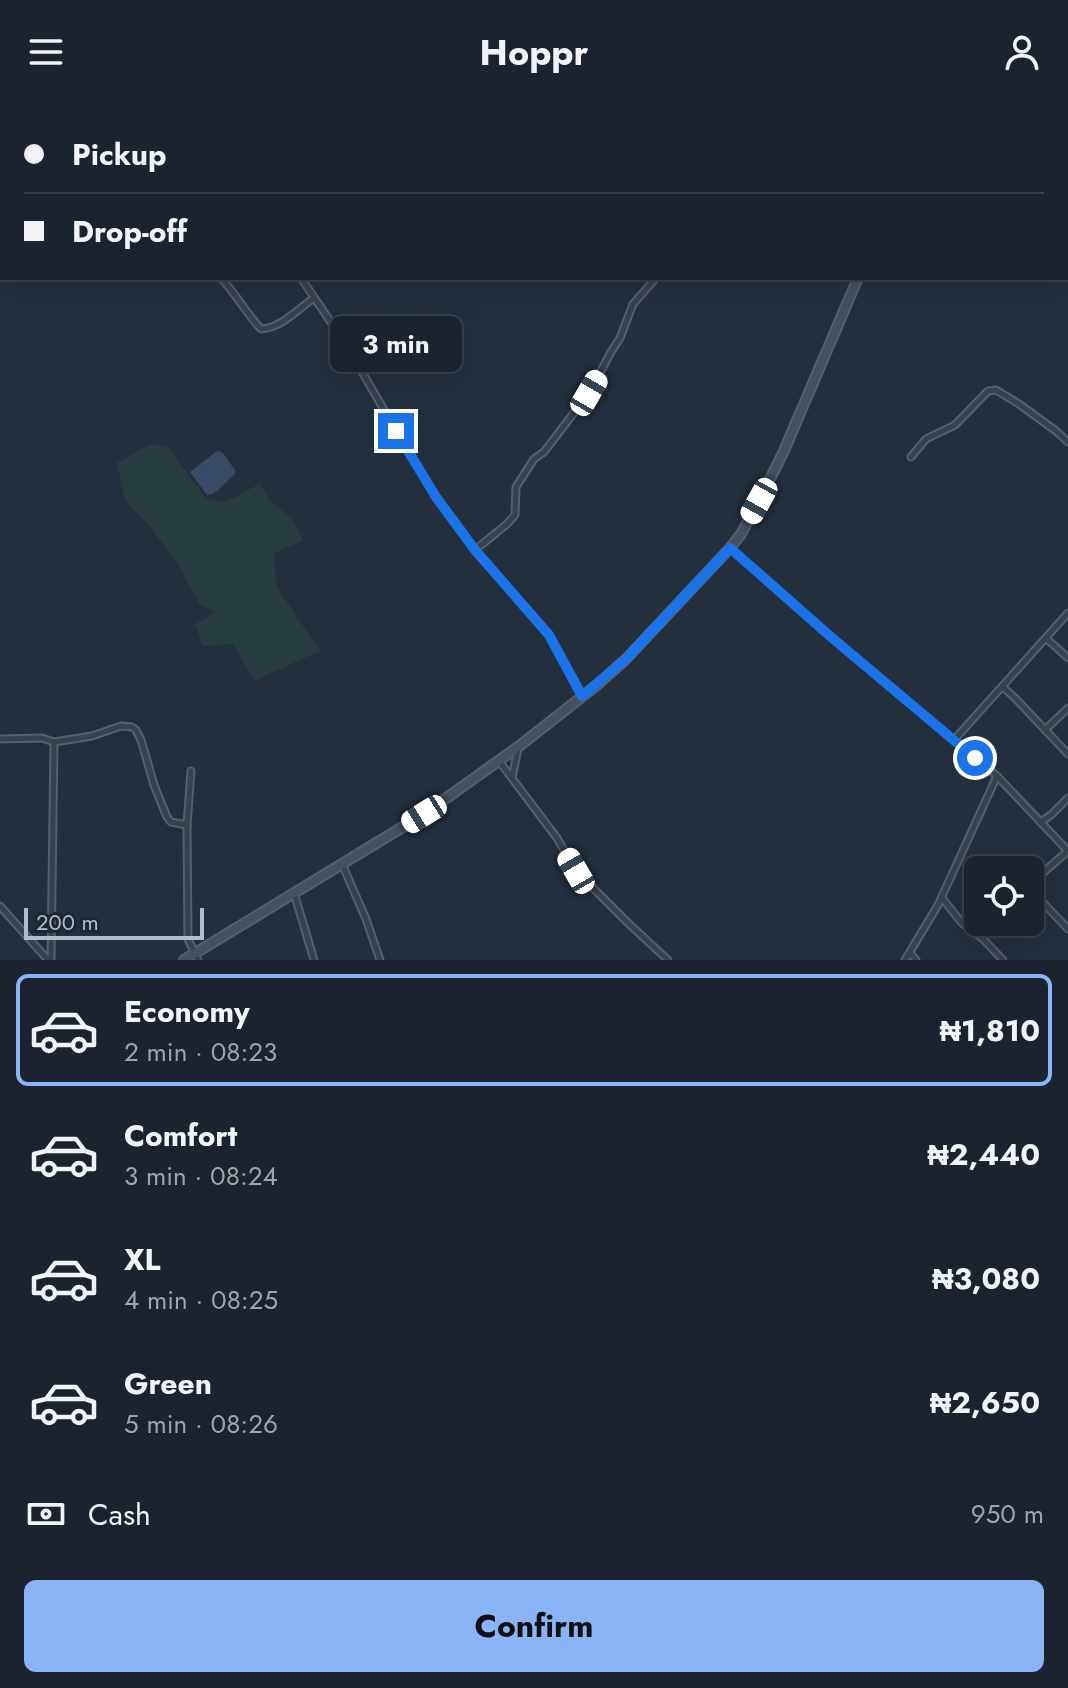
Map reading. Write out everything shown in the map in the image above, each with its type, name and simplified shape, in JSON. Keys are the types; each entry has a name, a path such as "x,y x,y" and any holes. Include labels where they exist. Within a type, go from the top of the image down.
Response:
{"main road":[{"path":"184,960 196,957 424,814 518,747 626,659 741,534 783,453 857,280"}],"street":[{"path":"223,280 261,329 279,324 314,298"},
{"path":"302,280 347,346 436,497 475,550 549,635 582,696"},
{"path":"475,550 515,515 516,487 534,459 544,452 589,393 620,338 633,304 654,280"},
{"path":"911,457 926,439 955,425 988,391 996,390 1068,442"},
{"path":"730,548 997,776 1068,851 1044,874"},
{"path":"954,740 1068,613"},
{"path":"1047,639 1068,658"},
{"path":"1003,687 1068,754"},
{"path":"1045,730 1068,708"},
{"path":"0,739 42,738 54,742 92,736 121,726 132,727 141,740 167,817 171,822 187,825"},
{"path":"50,960 54,742"},
{"path":"512,779 518,747"},
{"path":"499,761 557,838 576,871 668,960"},
{"path":"191,771 187,825 188,939 196,957"},
{"path":"905,960 941,898 997,776"},
{"path":"1041,822 1068,798"},
{"path":"342,864 380,960"},
{"path":"294,893 314,960"},
{"path":"941,898 964,924"},
{"path":"1044,902 1068,929"},
{"path":"0,906 50,960"},
{"path":"979,936 1003,960"},
{"path":"910,953 916,960"}],"green space":[{"path":"150,444 170,447 206,498 227,500 260,484 269,499 293,520 303,540 274,553 276,586 320,651 254,681 233,644 203,646 195,624 216,612 200,605 178,564 148,524 125,501 117,463"}],"water":[{"path":"217,451 222,452 235,474 218,490 207,495 190,472"}],"route":[{"path":"396,431 436,497 475,550 549,635 582,696 626,659 730,548 975,758"}]}
